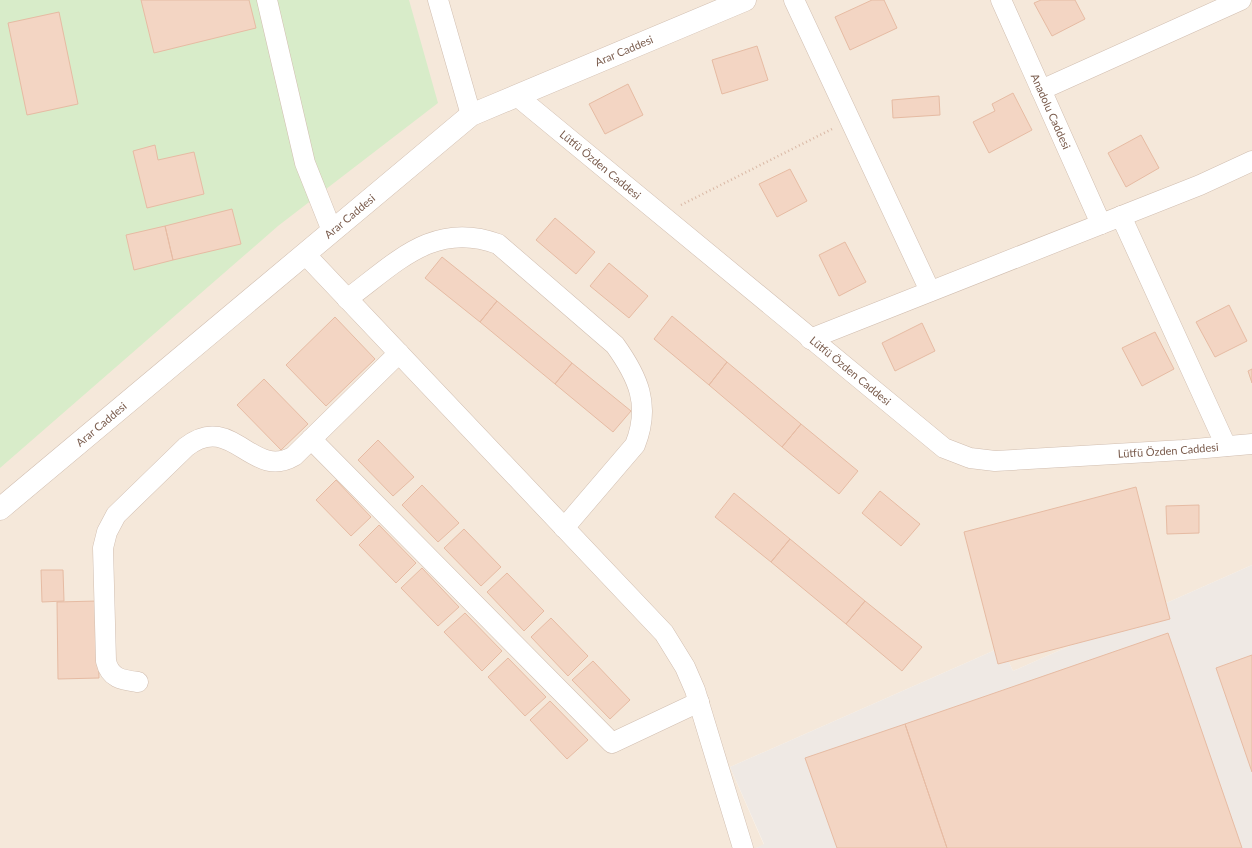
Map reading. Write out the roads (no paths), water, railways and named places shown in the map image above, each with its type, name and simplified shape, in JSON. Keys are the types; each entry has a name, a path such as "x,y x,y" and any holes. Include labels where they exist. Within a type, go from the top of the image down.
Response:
{"street":[{"path":"267,0 305,163 332,231"},
{"path":"438,0 471,115"},
{"name":"Arar Caddesi","path":"0,509 471,115 745,0"},
{"path":"794,0 930,291"},
{"name":"Anadolu Caddesi","path":"1001,0 1101,224"},
{"path":"1041,90 1242,0"},
{"name":"Lütfü Özden Caddesi","path":"517,96 930,439 944,448 970,458 995,461 1252,444"},
{"path":"810,339 1200,185 1252,161"},
{"path":"1121,216 1226,446"},
{"path":"347,299 416,248 446,238 474,238 498,244 615,345 625,360 639,388 643,413 639,435 635,445 564,528"},
{"path":"305,254 664,633 685,667 700,702 743,848"},
{"path":"138,682 119,680 114,677 108,668 106,661 103,548 107,532 116,515 186,447 198,439 216,436 226,438 262,459 276,462 289,459 294,456 398,353"},
{"path":"311,439 612,743 700,702"}]}
